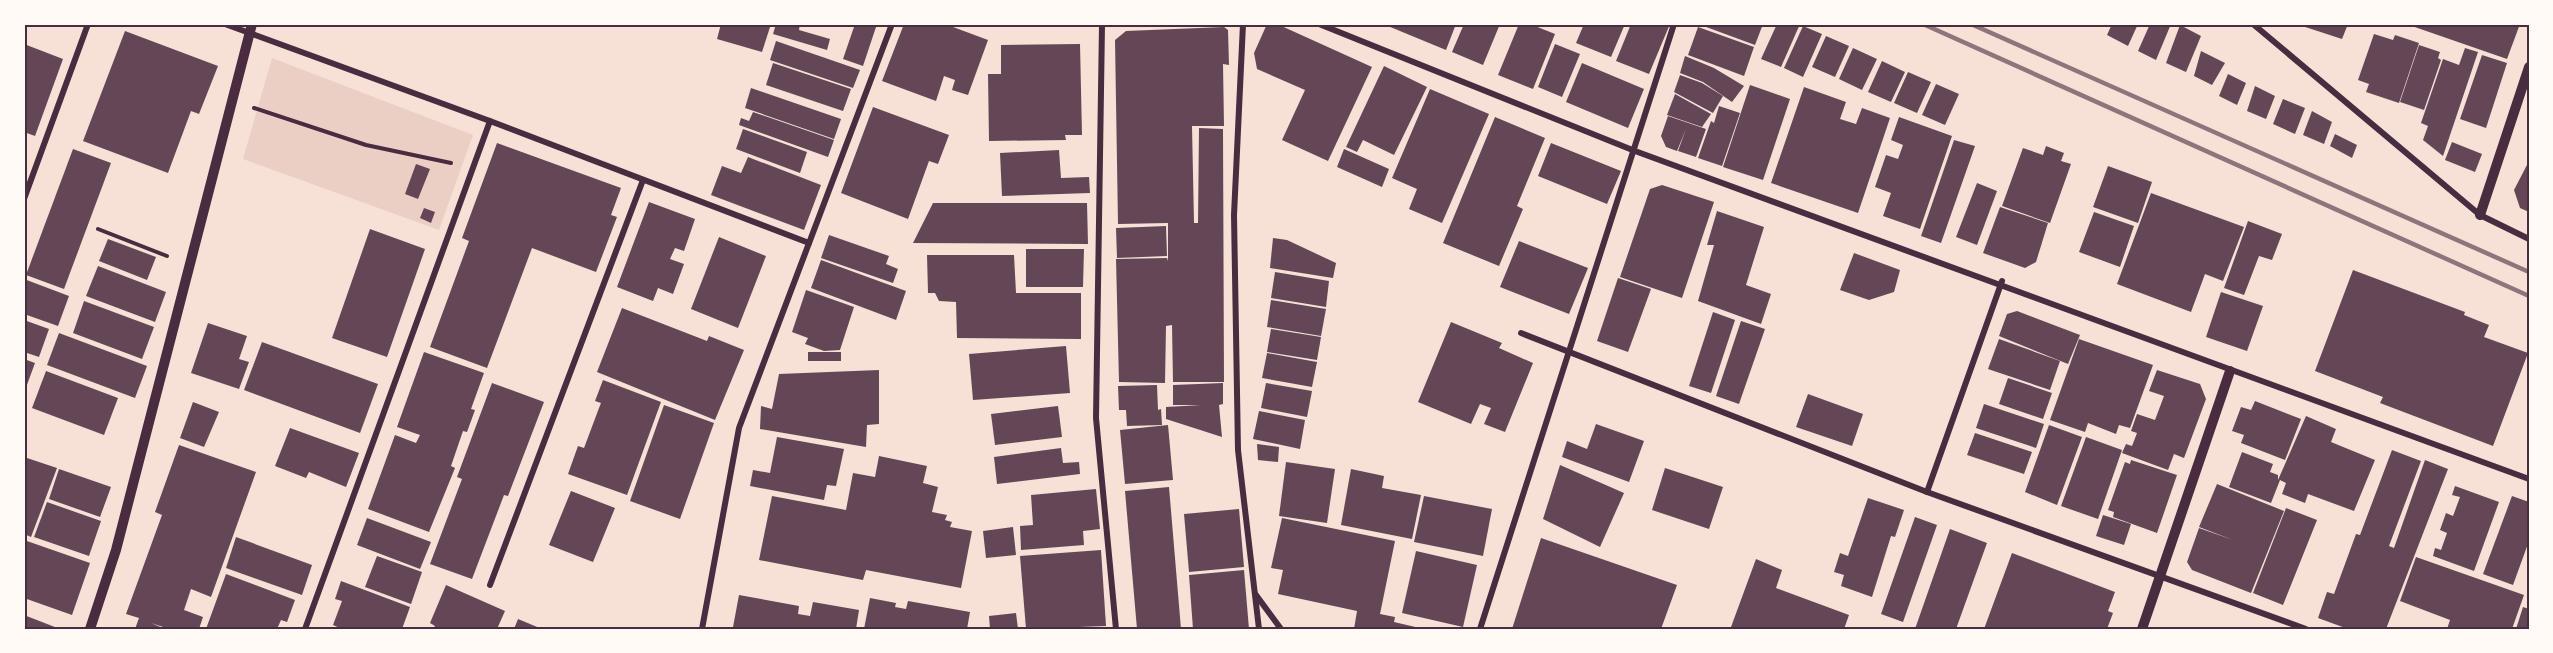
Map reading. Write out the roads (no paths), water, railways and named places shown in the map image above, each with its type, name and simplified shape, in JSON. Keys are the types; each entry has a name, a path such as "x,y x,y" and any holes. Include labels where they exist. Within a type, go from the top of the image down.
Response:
{"street":[{"path":"24,199 88,24"},
{"path":"225,24 251,28 809,243"},
{"path":"702,629 739,428 892,24"},
{"path":"1000,24 1117,24"},
{"path":"1243,24 1234,215 1238,450 1258,629"},
{"path":"1319,24 1635,151 2001,283 2230,371 2529,480"},
{"path":"1480,629 1571,352 1674,24"},
{"path":"2253,24 2480,215 2529,240"},
{"path":"1102,25 1096,418 1116,629"},
{"path":"90,629 116,550 251,28"},
{"path":"2480,215 2529,67"},
{"path":"305,629 490,122"},
{"path":"490,585 643,180"},
{"path":"1927,492 2001,283"},
{"path":"1521,333 1927,492 2306,629"},
{"path":"2142,629 2230,371"},
{"path":"1256,595 1281,629"}],"railway":[{"path":"1923,24 2529,296"},
{"path":"1971,24 2529,272"}]}
